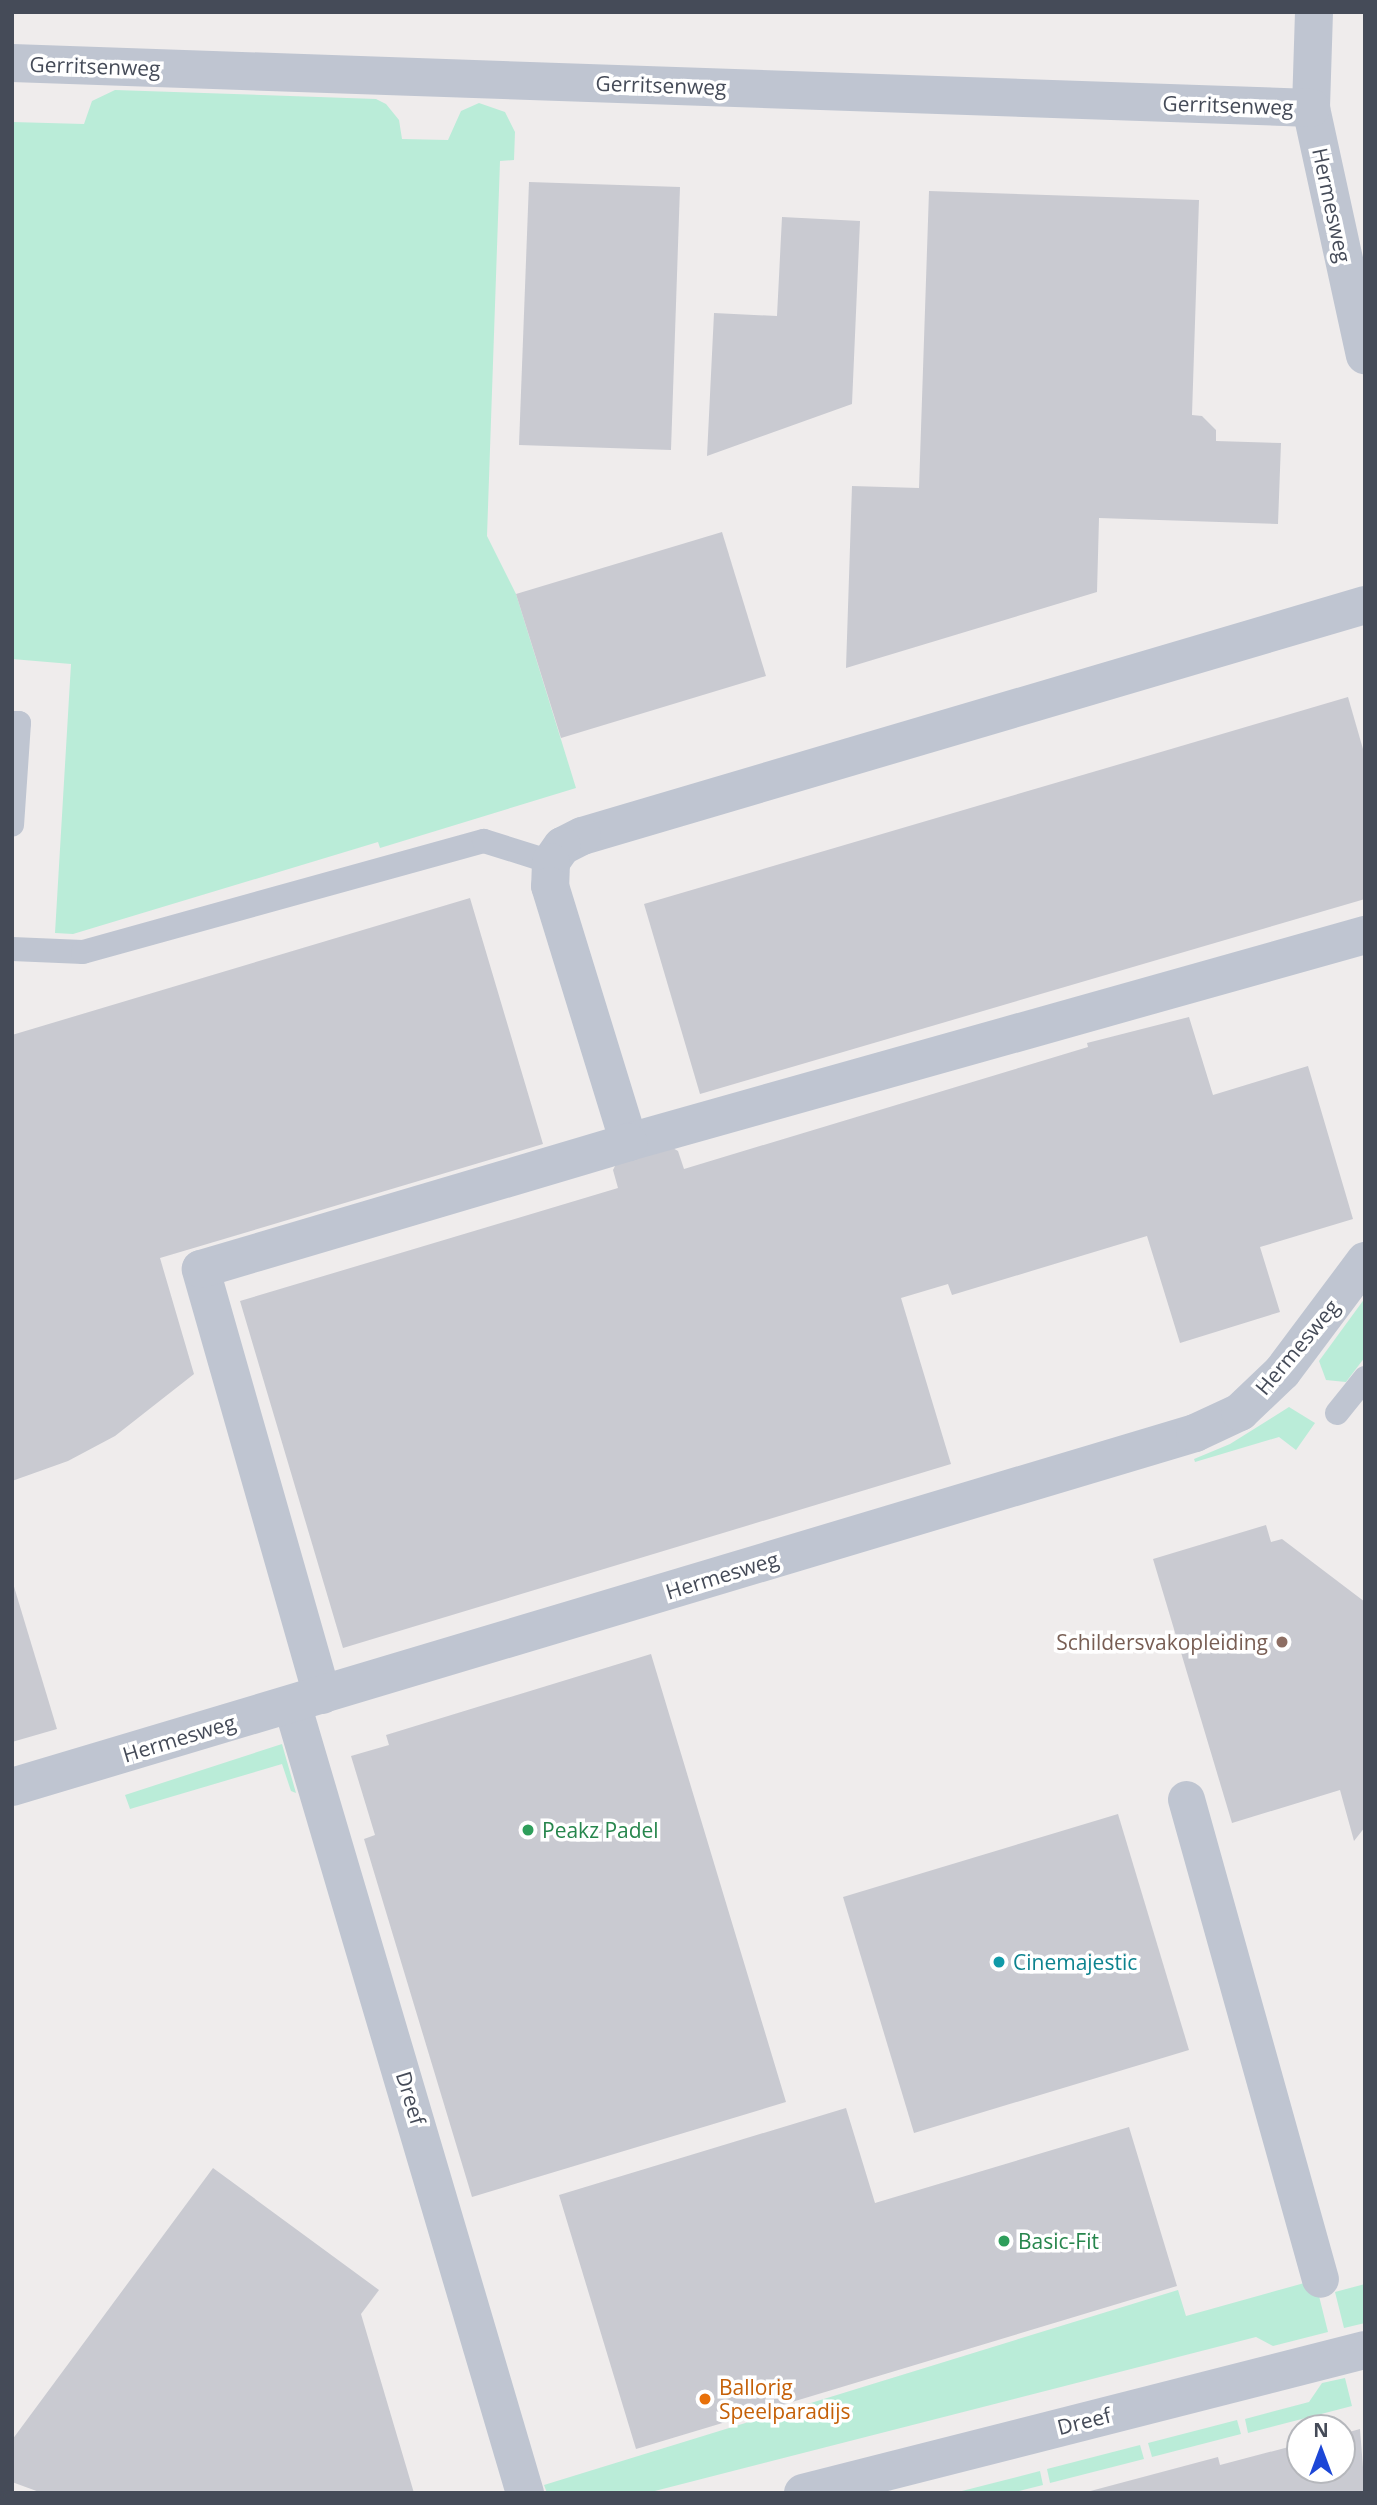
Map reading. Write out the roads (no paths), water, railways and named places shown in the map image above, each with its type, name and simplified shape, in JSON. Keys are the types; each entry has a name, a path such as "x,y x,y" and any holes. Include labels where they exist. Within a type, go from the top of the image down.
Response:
{"street":[{"name":"Hermesweg","path":"1314,12 1311,107 1365,355"},
{"name":"Gerritsenweg","path":"12,63 1311,107"},
{"path":"1365,606 582,836 562,846 551,862 550,886 629,1142 1365,935"},
{"name":"Dreef","path":"525,2493 307,1699 201,1269 629,1142"},
{"name":"Hermesweg","path":"12,1787 1195,1433 1240,1412 1282,1372 1365,1261"},
{"path":"1186,1799 1320,2278"},
{"name":"Dreef","path":"803,2493 842,2488 1365,2350"}],"lane":[{"path":"12,723 19,723 12,825"},
{"path":"12,949 83,952 484,841 551,862"},
{"path":"1337,1413 1365,1378"}],"place":[{"name":"Schildersvakopleiding","path":"1282,1642"},
{"name":"Peakz Padel","path":"528,1830"},
{"name":"Cinemajestic","path":"999,1962"},
{"name":"Basic-Fit","path":"1004,2241"},
{"name":"Ballorig Speelparadijs","path":"705,2399"}]}
